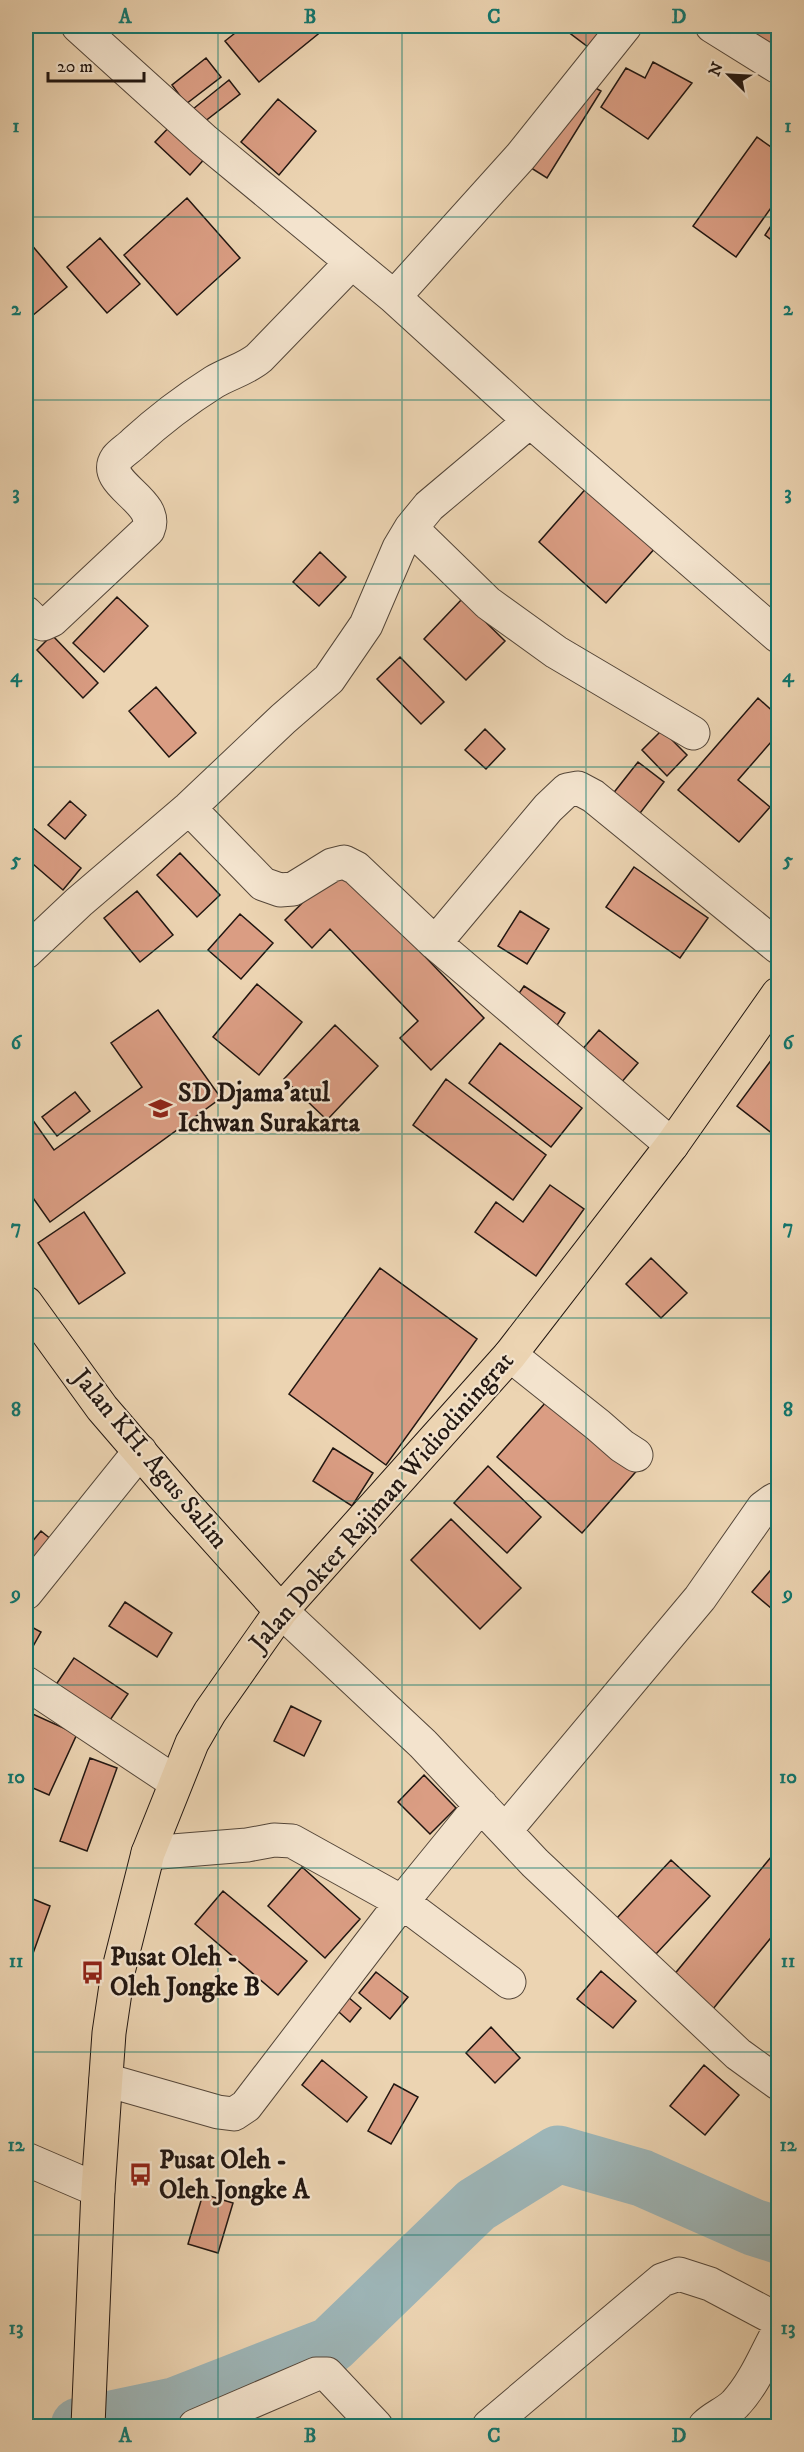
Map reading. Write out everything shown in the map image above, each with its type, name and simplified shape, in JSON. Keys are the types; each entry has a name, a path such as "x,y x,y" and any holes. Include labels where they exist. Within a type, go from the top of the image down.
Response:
{"main road":[{"name":"Jalan Dokter Rajiman Widiodiningrat","path":"88,2427 98,2190 109,2033 118,1972 148,1853 192,1743 210,1712 281,1611 510,1355 672,1145 778,994"},
{"name":"Jalan KH. Agus Salim","path":"26,1303 102,1408 281,1611"}],"street":[{"path":"78,26 204,140 394,297 530,421 778,636"},
{"path":"394,297 521,156 625,26"},
{"path":"712,26 778,67"},
{"path":"26,613 34,621 44,624 52,620 148,530 152,522 149,512 116,476 113,468 117,459 148,431 215,382 252,364 352,262"},
{"path":"26,952 79,902 189,808 329,679 366,625 399,548 411,528 429,506 530,421"},
{"path":"411,528 488,603 556,652 693,733"},
{"path":"435,944 548,808 567,790 578,788 593,796 778,947"},
{"path":"189,808 263,884 280,890 293,889 332,865 344,862 356,868 435,944 672,1145"},
{"path":"510,1355 621,1446 636,1455"},
{"path":"26,1593 140,1452"},
{"path":"505,1831 700,1598 763,1508 774,1500 778,1500"},
{"path":"281,1611 423,1744 535,1863 738,2054 778,2083"},
{"path":"26,1683 175,1782"},
{"path":"106,2080 218,2112 234,2114 246,2106 402,1902 481,1805"},
{"path":"148,1853 247,1845 274,1840 292,1841 402,1902 509,1982"},
{"path":"26,2159 98,2190"},
{"path":"489,2427 662,2280 680,2274 710,2284 778,2320"},
{"path":"705,2427 712,2419 732,2407 746,2391 778,2332"},
{"path":"195,2427 316,2374 327,2374 376,2427"}],"building":[{"path":"244,26 328,26 259,82 225,41"},
{"path":"571,26 623,26 600,56 567,31"},
{"path":"740,26 778,26 778,49"},
{"path":"206,58 221,77 186,104 172,85"},
{"path":"653,62 692,83 648,139 601,107 626,68 645,78"},
{"path":"229,80 240,94 204,122 193,109"},
{"path":"592,86 601,91 547,178 528,166"},
{"path":"278,99 316,131 279,175 241,142"},
{"path":"173,123 208,155 190,175 155,142"},
{"path":"757,137 778,152 778,198 736,257 693,226"},
{"path":"187,198 240,258 177,315 124,255"},
{"path":"778,215 778,245 765,235"},
{"path":"100,238 140,284 107,313 67,267"},
{"path":"30,243 67,287 26,321 26,246"},
{"path":"589,485 657,546 606,603 539,542"},
{"path":"320,552 346,577 319,606 293,582"},
{"path":"117,597 148,626 104,672 73,643"},
{"path":"462,599 505,641 466,680 424,639"},
{"path":"52,635 98,683 83,698 37,650"},
{"path":"400,657 444,702 421,724 377,679"},
{"path":"156,687 196,733 169,757 129,711"},
{"path":"758,698 778,716 778,734 738,780 770,807 739,842 678,790"},
{"path":"485,729 505,749 486,769 465,750"},
{"path":"662,730 687,755 667,776 642,750"},
{"path":"638,762 664,782 634,821 608,800"},
{"path":"70,801 86,815 65,839 48,825"},
{"path":"32,827 81,868 63,890 26,858 26,834"},
{"path":"180,853 220,895 197,917 157,875"},
{"path":"339,867 484,1018 431,1070 400,1038 418,1021 330,929 312,948 285,920"},
{"path":"634,867 708,918 680,958 606,907"},
{"path":"137,891 173,935 140,962 104,918"},
{"path":"520,911 549,929 527,964 498,946"},
{"path":"240,914 273,943 241,979 208,950"},
{"path":"257,984 302,1022 259,1075 213,1037"},
{"path":"524,986 565,1013 552,1033 511,1005"},
{"name":"SD Djama'atul Ichwan Surakarta","path":"158,1010 221,1098 50,1222 26,1188 26,1123 32,1119 54,1150 142,1087 111,1043"},
{"path":"335,1025 378,1066 327,1120 284,1079"},
{"path":"599,1030 638,1063 620,1084 581,1051"},
{"path":"500,1043 582,1108 551,1147 469,1083"},
{"path":"778,1051 778,1138 737,1106"},
{"path":"446,1079 546,1155 513,1200 413,1125"},
{"path":"75,1092 90,1111 57,1136 42,1117"},
{"path":"550,1185 584,1209 536,1276 475,1232 496,1202 523,1222"},
{"path":"84,1212 125,1273 79,1304 38,1243"},
{"path":"651,1258 687,1293 661,1318 626,1284"},
{"path":"380,1268 477,1339 386,1465 289,1394"},
{"path":"555,1392 640,1467 582,1533 497,1457"},
{"path":"333,1448 373,1473 352,1506 313,1481"},
{"path":"488,1466 541,1517 507,1553 454,1503"},
{"path":"451,1519 521,1588 480,1629 411,1560"},
{"path":"41,1531 58,1545 26,1579 26,1549"},
{"path":"775,1565 778,1568 778,1614 752,1592"},
{"path":"125,1602 172,1633 157,1657 109,1626"},
{"path":"26,1624 41,1632 27,1657 26,1657"},
{"path":"74,1658 128,1694 108,1723 55,1686"},
{"path":"291,1706 321,1721 304,1756 274,1741"},
{"path":"26,1711 77,1734 49,1795 26,1785"},
{"path":"90,1758 117,1768 87,1851 60,1841"},
{"path":"424,1775 456,1808 430,1834 398,1802"},
{"path":"776,1851 778,1853 778,1929 713,2009 673,1976"},
{"path":"671,1860 710,1896 656,1954 617,1918"},
{"path":"302,1867 360,1919 325,1958 268,1906"},
{"path":"223,1891 307,1961 278,1995 195,1924"},
{"path":"28,1897 50,1906 31,1959 26,1957"},
{"path":"601,1971 636,2001 613,2028 577,1999"},
{"path":"376,1972 408,1997 390,2019 359,1993"},
{"path":"341,1991 361,2008 350,2022 330,2004"},
{"path":"491,2027 520,2058 495,2083 466,2053"},
{"path":"322,2060 367,2097 347,2122 302,2085"},
{"path":"704,2065 739,2095 705,2135 670,2106"},
{"path":"394,2084 418,2097 391,2144 368,2131"},
{"path":"203,2194 233,2203 218,2253 188,2244"}],"waterway":[{"path":"79,2426 174,2406 331,2345 476,2205 558,2154 642,2178 753,2227 778,2235"}],"place":[{"name":"SD Djama'atul Ichwan Surakarta","path":"160,1108"},
{"name":"Pusat Oleh - Oleh Jongke B","path":"92,1972"},
{"name":"Pusat Oleh - Oleh Jongke A","path":"141,2175"}]}
